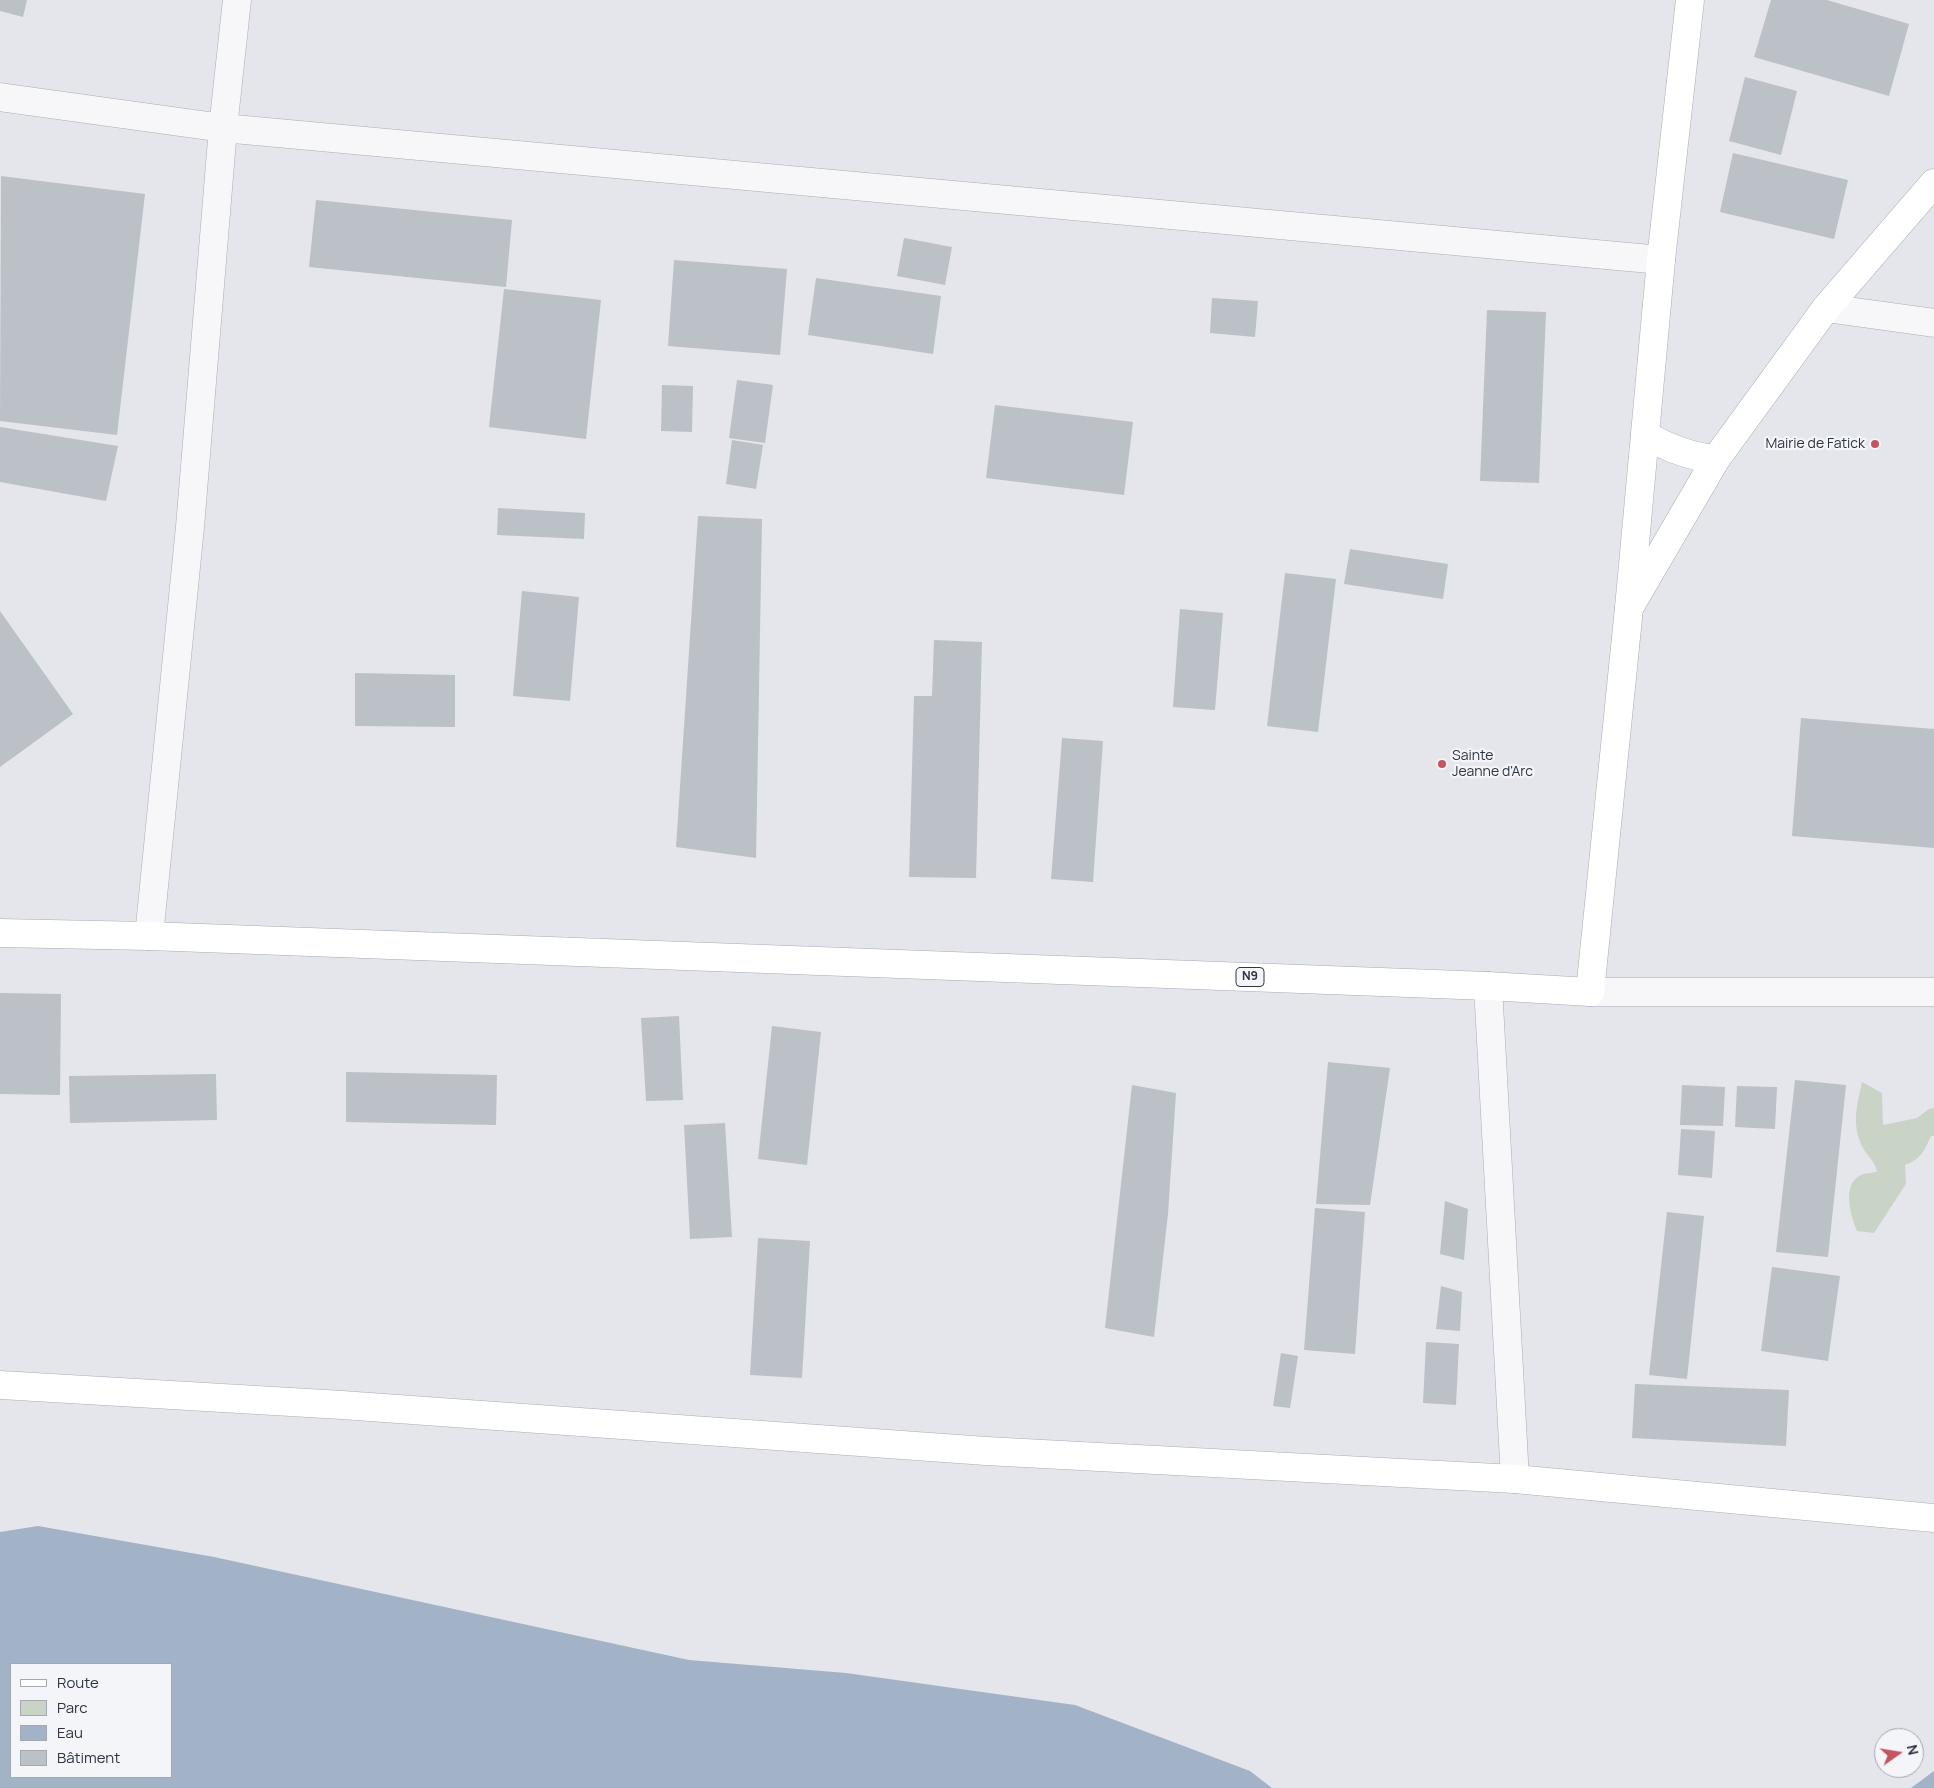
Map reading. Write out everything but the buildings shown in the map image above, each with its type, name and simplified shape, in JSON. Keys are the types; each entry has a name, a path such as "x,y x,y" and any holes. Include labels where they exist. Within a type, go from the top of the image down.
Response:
{"main road":[{"path":"1590,992 1629,608 1661,260 1690,0"},
{"path":"1629,608 1716,459 1826,308 1934,183"},
{"path":"1645,435 1679,452 1699,458 1716,459"},
{"name":"N9","path":"0,933 149,936 1488,986 1590,992"},
{"path":"0,1385 342,1405 986,1452 1515,1479 1934,1518"}],"street":[{"path":"149,936 190,527 223,128 238,0"},
{"path":"0,97 223,128 1661,260"},
{"path":"1826,308 1934,323"},
{"path":"1488,986 1515,1479"},
{"path":"1590,992 1934,992"}],"green space":[{"path":"1862,1082 1882,1093 1883,1125 1917,1118 1929,1109 1934,1108 1934,1136 1931,1136 1918,1157 1905,1165 1906,1184 1874,1233 1857,1231 1849,1201 1851,1185 1855,1179 1863,1174 1877,1172 1859,1140 1857,1131 1856,1115"}],"water":[{"path":"38,1526 214,1557 689,1660 846,1673 1075,1705 1250,1771 1272,1788 0,1788 0,1532"},
{"path":"1934,1771 1934,1788 1911,1788"}],"place":[{"name":"Mairie de Fatick","path":"1875,444"},
{"name":"Sainte Jeanne d'Arc","path":"1442,764"}]}
